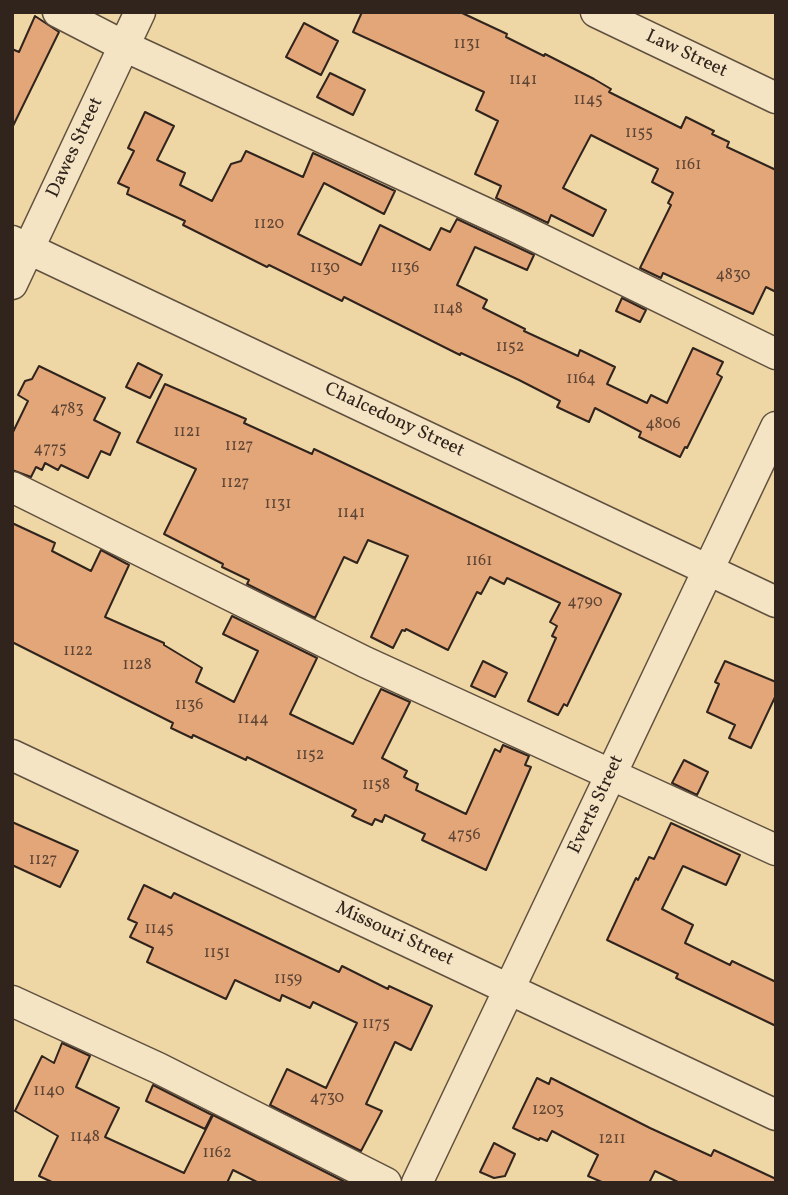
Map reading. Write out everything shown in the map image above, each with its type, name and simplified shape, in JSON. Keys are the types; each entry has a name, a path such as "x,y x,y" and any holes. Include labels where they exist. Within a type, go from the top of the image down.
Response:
{"street":[{"path":"58,12 124,46 516,227 776,354"},
{"name":"Dawes Street","path":"12,284 21,245 140,12"},
{"name":"Law Street","path":"596,12 776,97"},
{"name":"Chalcedony Street","path":"21,245 776,602"},
{"name":"Everts Street","path":"417,1183 776,427"},
{"path":"12,487 365,662 776,850"},
{"name":"Missouri Street","path":"12,755 776,1115"},
{"path":"12,1001 158,1068 386,1183"}],"building":[{"path":"362,12 460,12 594,79 611,89 609,92 681,128 686,117 714,131 712,134 729,142 727,147 776,170 776,292 766,287 753,314 663,273 661,278 640,268 671,205 668,203 673,193 652,182 658,169 591,135 563,188 606,210 593,236 551,215 548,223 496,198 501,186 475,174 498,121 476,110 484,92 353,32"},
{"path":"35,16 59,32 12,128 12,49 19,52"},
{"path":"304,23 338,41 321,75 286,57"},
{"path":"330,73 365,90 353,115 317,97"},
{"path":"145,112 174,126 157,160 185,173 180,185 212,201 231,164 241,161 246,151 303,177 313,153 395,191 384,214 324,183 298,234 361,265 380,225 430,250 441,228 450,232 457,219 534,255 527,270 475,247 457,285 487,300 483,308 525,329 524,331 578,356 580,350 615,367 607,384 647,403 651,395 667,403 693,348 723,362 717,374 722,377 687,448 685,447 680,457 639,437 641,432 595,408 589,422 557,407 560,401 519,380 461,353 460,355 344,297 342,301 269,265 267,267 183,225 185,221 127,194 129,188 118,183 134,151 128,148"},
{"path":"622,298 646,310 640,322 616,311"},
{"path":"138,363 162,375 150,398 126,387"},
{"path":"39,366 105,398 94,420 120,433 110,455 101,451 88,478 61,465 58,470 45,463 42,470 36,467 31,477 12,470 12,434 28,401 18,395 25,381 32,379"},
{"path":"165,384 246,419 244,423 312,454 314,449 621,594 567,706 564,704 558,715 528,701 556,638 552,636 557,626 550,622 560,603 507,578 504,584 490,577 481,594 477,592 448,650 406,629 402,630 393,648 371,637 408,556 368,540 357,563 344,557 315,618 247,584 249,580 222,567 223,564 164,534 196,469 137,442"},
{"path":"12,523 55,543 52,551 91,571 101,550 129,565 105,617 164,643 202,668 196,682 234,702 258,651 223,634 232,616 317,658 290,714 353,744 381,689 410,702 382,758 407,771 404,777 418,784 416,790 466,814 495,749 500,752 503,745 529,756 525,765 531,767 486,870 422,840 425,834 385,815 382,822 375,819 372,825 352,816 356,810 247,757 246,760 193,735 192,738 171,728 173,723 12,642"},
{"path":"483,661 507,673 495,697 471,686"},
{"path":"725,661 776,682 776,695 751,748 729,738 735,725 707,712 719,684 715,682"},
{"path":"684,760 708,772 697,795 672,783"},
{"path":"12,822 78,851 60,887 12,865"},
{"path":"671,823 740,855 726,885 683,866 662,909 693,925 685,943 730,965 732,961 776,982 776,1026 676,978 678,974 607,940 636,878 638,880 649,857 654,859"},
{"path":"144,885 171,898 174,893 339,972 342,966 388,989 389,986 432,1006 411,1050 395,1042 366,1104 382,1111 361,1151 270,1105 287,1069 326,1088 357,1023 313,1002 310,1008 282,995 280,1001 235,980 226,999 147,962 153,948 130,937 137,923 128,919"},
{"path":"62,1043 90,1056 76,1087 119,1108 105,1137 184,1173 213,1115 347,1183 259,1183 233,1170 227,1183 54,1183 39,1176 58,1136 15,1111 42,1056 54,1063"},
{"path":"537,1078 549,1084 551,1078 711,1156 714,1150 776,1179 776,1183 680,1183 655,1171 649,1183 604,1183 588,1176 598,1155 552,1131 547,1141 513,1128"},
{"path":"153,1085 212,1115 205,1129 146,1101"},
{"path":"494,1143 515,1154 505,1176 494,1178 480,1172"}]}
